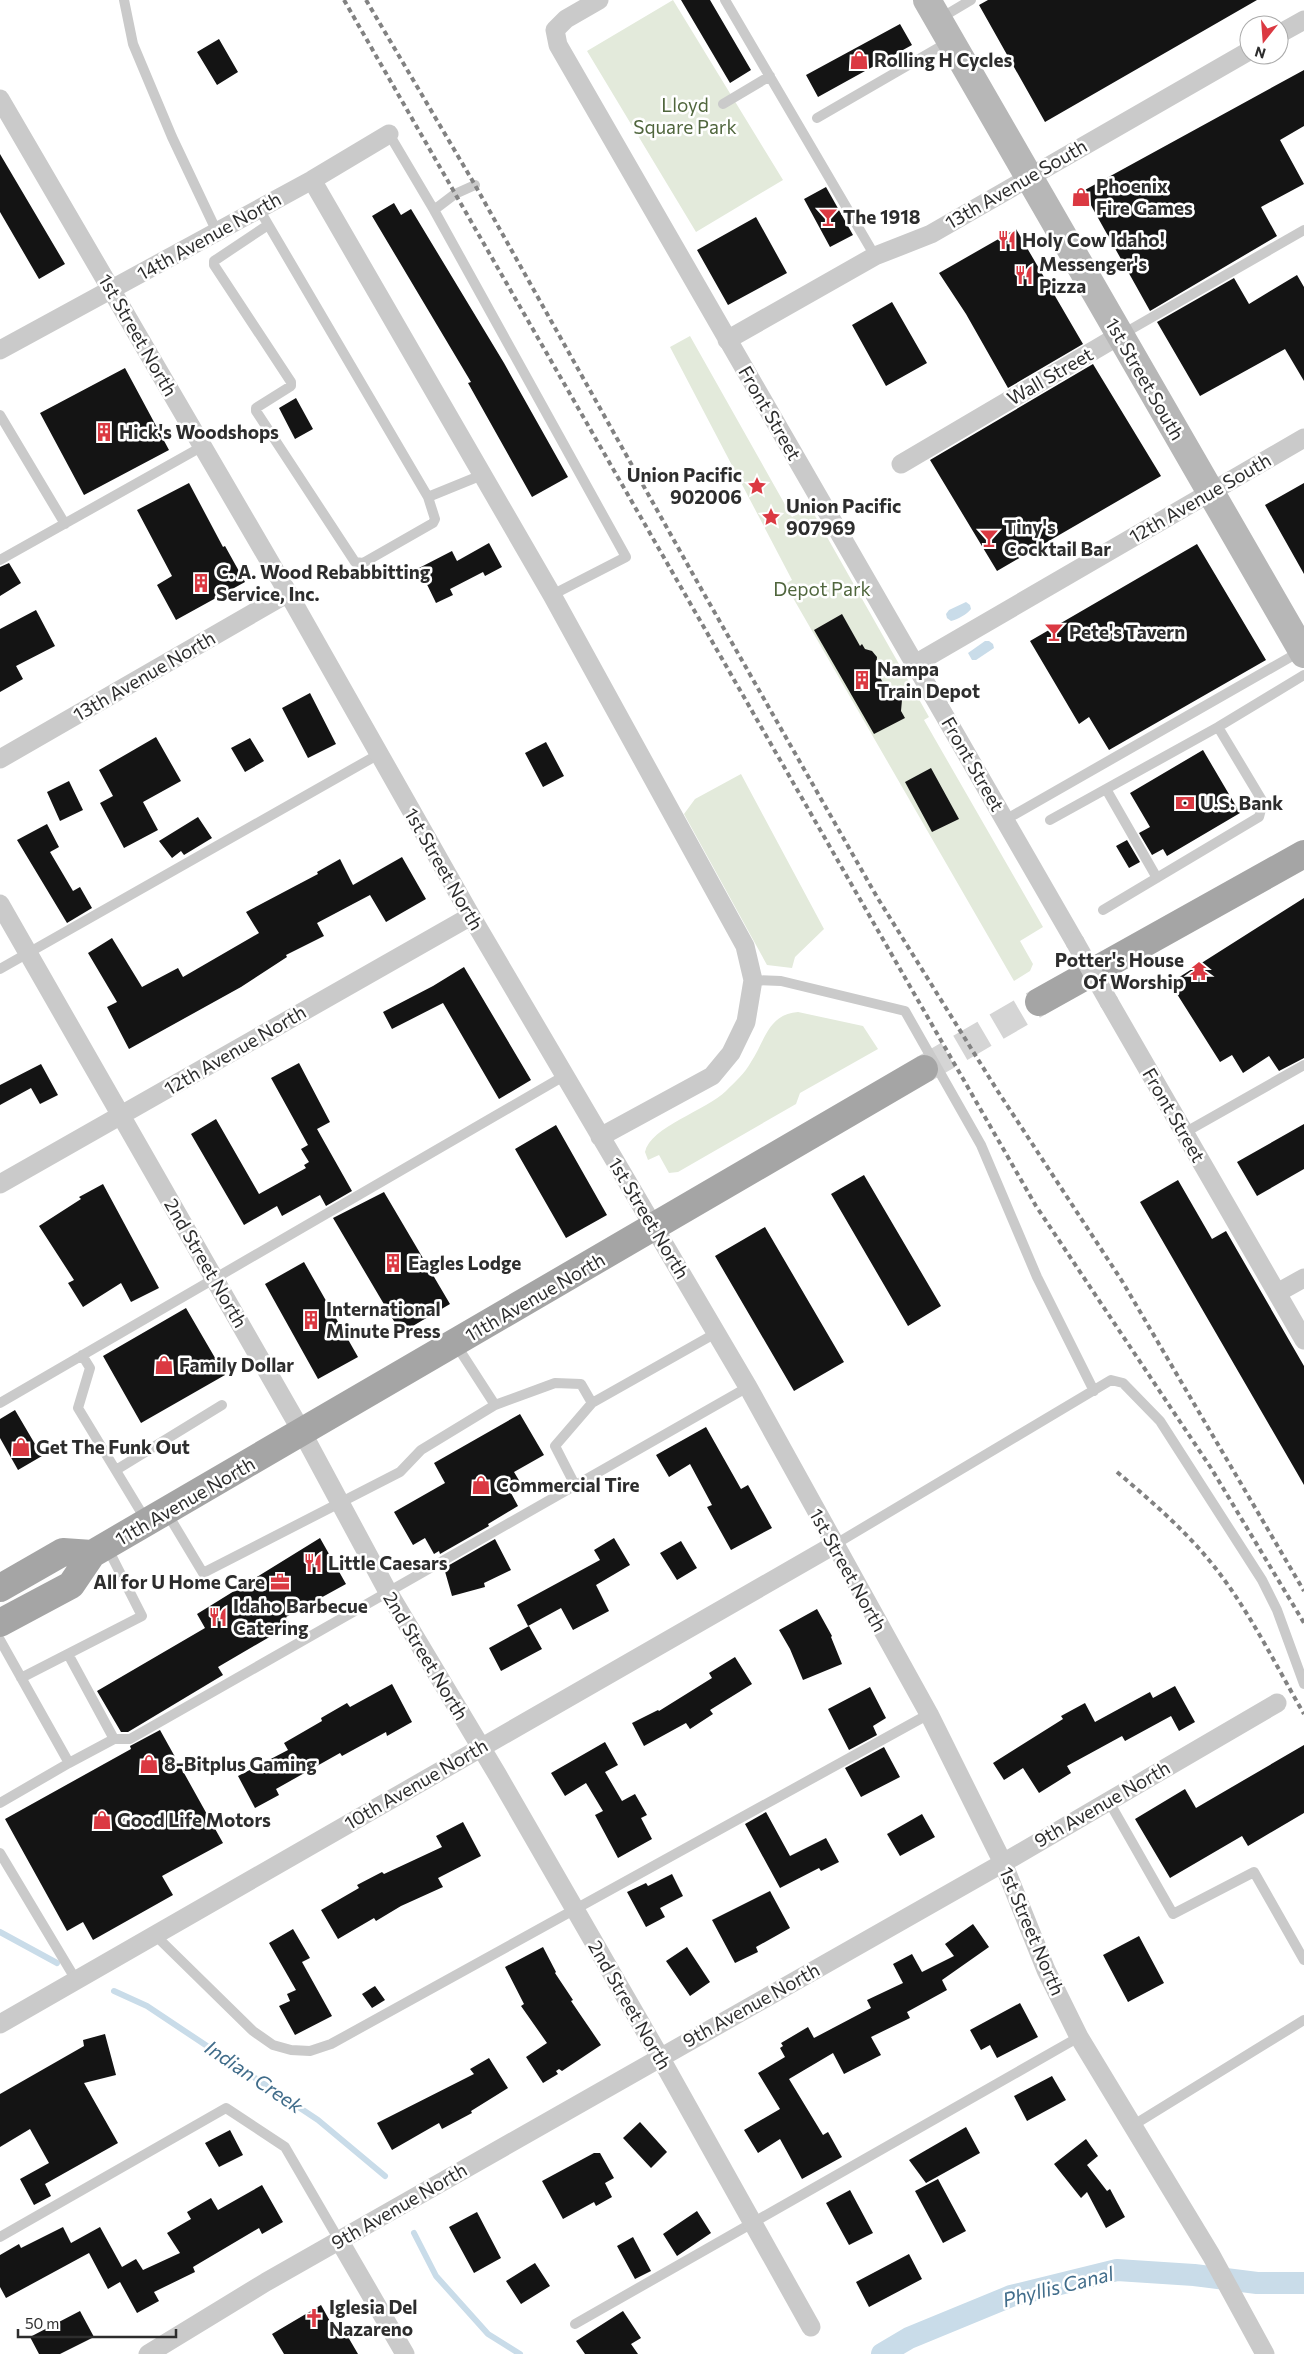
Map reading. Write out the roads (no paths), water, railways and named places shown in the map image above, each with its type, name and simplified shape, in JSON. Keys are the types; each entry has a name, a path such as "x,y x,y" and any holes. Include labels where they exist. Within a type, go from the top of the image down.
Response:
{"main road":[{"path":"1039,1002 1304,854"},
{"name":"11th Avenue North","path":"0,1624 72,1585 100,1550 924,1069"},
{"name":"11th Avenue North","path":"0,1588 63,1552 100,1550"}],"street":[{"name":"Front Street","path":"599,0 566,19 555,30 558,45 1304,1340"},
{"name":"1st Street South","path":"939,20 1302,650"},
{"path":"1289,28 1304,20"},
{"name":"13th Avenue South","path":"727,340 875,256 931,234 1239,57"},
{"name":"1st Street North","path":"0,99 288,593 471,916 748,1387 929,1714 1003,1862 1046,1970 1079,2037 1211,2255 1262,2353"},
{"name":"14th Avenue North","path":"0,350 312,180 389,134"},
{"path":"312,180 552,595 745,946 753,980 746,1022 731,1053 712,1076 600,1136"},
{"name":"Wall Street","path":"901,464 1120,335"},
{"name":"12th Avenue South","path":"916,664 1211,492 1303,442"},
{"name":"13th Avenue North","path":"0,759 288,593"},
{"name":"2nd Street North","path":"0,904 302,1432 388,1592 660,2057 751,2223 811,2327"},
{"name":"12th Avenue North","path":"0,1184 471,916"},
{"path":"1277,1293 1304,1278"},
{"name":"10th Avenue North","path":"0,2024 834,1545"},
{"name":"9th Avenue North","path":"148,2354 339,2240 1003,1862 1277,1703"},
{"path":"339,2240 405,2354"}],"lane":[{"path":"124,0 133,44 172,137 217,232"},
{"path":"725,0 875,256"},
{"path":"817,118 939,20 971,0"},
{"path":"723,104 770,76"},
{"path":"389,134 434,210 626,557 552,595"},
{"path":"434,210 455,194 475,185"},
{"path":"259,209 428,497 435,519 433,523 363,562 354,562 256,411 256,408 291,386 290,382 214,266 214,261 268,225"},
{"name":"Wall Street","path":"1120,335 1304,230"},
{"path":"0,415 64,524"},
{"path":"0,560 203,446"},
{"path":"428,497 482,475"},
{"path":"1050,820 1218,726 1302,650"},
{"path":"1005,820 1302,650"},
{"path":"1103,910 1259,817 1262,802 1218,726"},
{"path":"0,970 379,754"},
{"path":"1106,789 1157,878"},
{"path":"753,980 781,981 906,1011 981,1145 1037,1277 1094,1391"},
{"path":"1184,1133 1304,1065"},
{"path":"0,1402 564,1076"},
{"path":"575,1485 555,1446 592,1403 716,1333"},
{"path":"455,1343 495,1405"},
{"path":"82,1355 90,1368 78,1408 116,1470 203,1573 400,1472 421,1450 495,1405 555,1384 581,1384 592,1403"},
{"path":"834,1545 1111,1380 1123,1383 1160,1421 1262,1580 1277,1610 1304,1684"},
{"path":"0,1803 114,1739 130,1739 748,1387"},
{"path":"116,1470 222,1405"},
{"path":"21,1678 142,1616 100,1550"},
{"path":"0,1640 69,1763"},
{"path":"68,1654 114,1739"},
{"path":"154,1934 252,2031 273,2045 291,2050 310,2051 331,2044 574,1908 929,1714"},
{"path":"1108,1800 1173,1914 1254,1872 1304,1960"},
{"path":"0,1852 76,1980"},
{"path":"1132,2126 1304,2020"},
{"path":"574,2324 1079,2037"},
{"path":"0,2237 226,2108 285,2147 339,2240"}],"water":[{"path":"966,602 970,605 971,609 967,613 951,621 947,618 946,614 949,610"},
{"path":"985,641 993,644 994,648 976,660 972,660 968,653"}],"waterway":[{"name":"Indian Creek","path":"0,1932 57,1963"},
{"name":"Indian Creek","path":"114,1991 147,2006 318,2120 385,2176"},
{"name":"Indian Creek","path":"414,2233 436,2276 488,2334 520,2354"},
{"name":"Phyllis Canal","path":"882,2354 909,2338 1011,2296 1117,2270 1194,2275 1257,2283 1304,2283"}],"tunnel":[{"path":"924,1069 1039,1002"}],"railway":[{"path":"344,0 1036,1206 1211,1468 1304,1623"},
{"path":"366,0 475,185 699,585 877,897 997,1090 1122,1281 1304,1591"},
{"path":"1117,1472 1179,1528 1213,1565 1250,1619 1304,1714"}],"place":[{"name":"Rolling H Cycles","path":"859,60"},
{"name":"Phoenix Fire Games","path":"1081,197"},
{"name":"The 1918","path":"828,217"},
{"name":"Holy Cow Idaho!","path":"1007,240"},
{"name":"Messenger's Pizza","path":"1024,275"},
{"name":"Hick's Woodshops","path":"104,432"},
{"name":"Union Pacific 902006","path":"757,486"},
{"name":"Union Pacific 907969","path":"771,517"},
{"name":"Tiny's Cocktail Bar","path":"989,538"},
{"name":"C. A. Wood Rebabbitting Service, Inc.","path":"201,583"},
{"name":"Pete's Tavern","path":"1054,632"},
{"name":"Nampa Train Depot","path":"862,680"},
{"name":"U.S. Bank","path":"1185,803"},
{"name":"Potter's House Of Worship","path":"1199,971"},
{"name":"Eagles Lodge","path":"393,1263"},
{"name":"International Minute Press","path":"311,1320"},
{"name":"Family Dollar","path":"164,1365"},
{"name":"Get The Funk Out","path":"21,1447"},
{"name":"Commercial Tire","path":"481,1485"},
{"name":"Little Caesars","path":"313,1563"},
{"name":"All for U Home Care","path":"280,1582"},
{"name":"Idaho Barbecue Catering","path":"218,1617"},
{"name":"8-Bitplus Gaming","path":"149,1764"},
{"name":"Good Life Motors","path":"102,1820"},
{"name":"Iglesia Del Nazareno","path":"314,2318"}],"park label":[{"name":"Lloyd Square Park","path":"685,116"},
{"name":"Depot Park","path":"822,589"}]}
